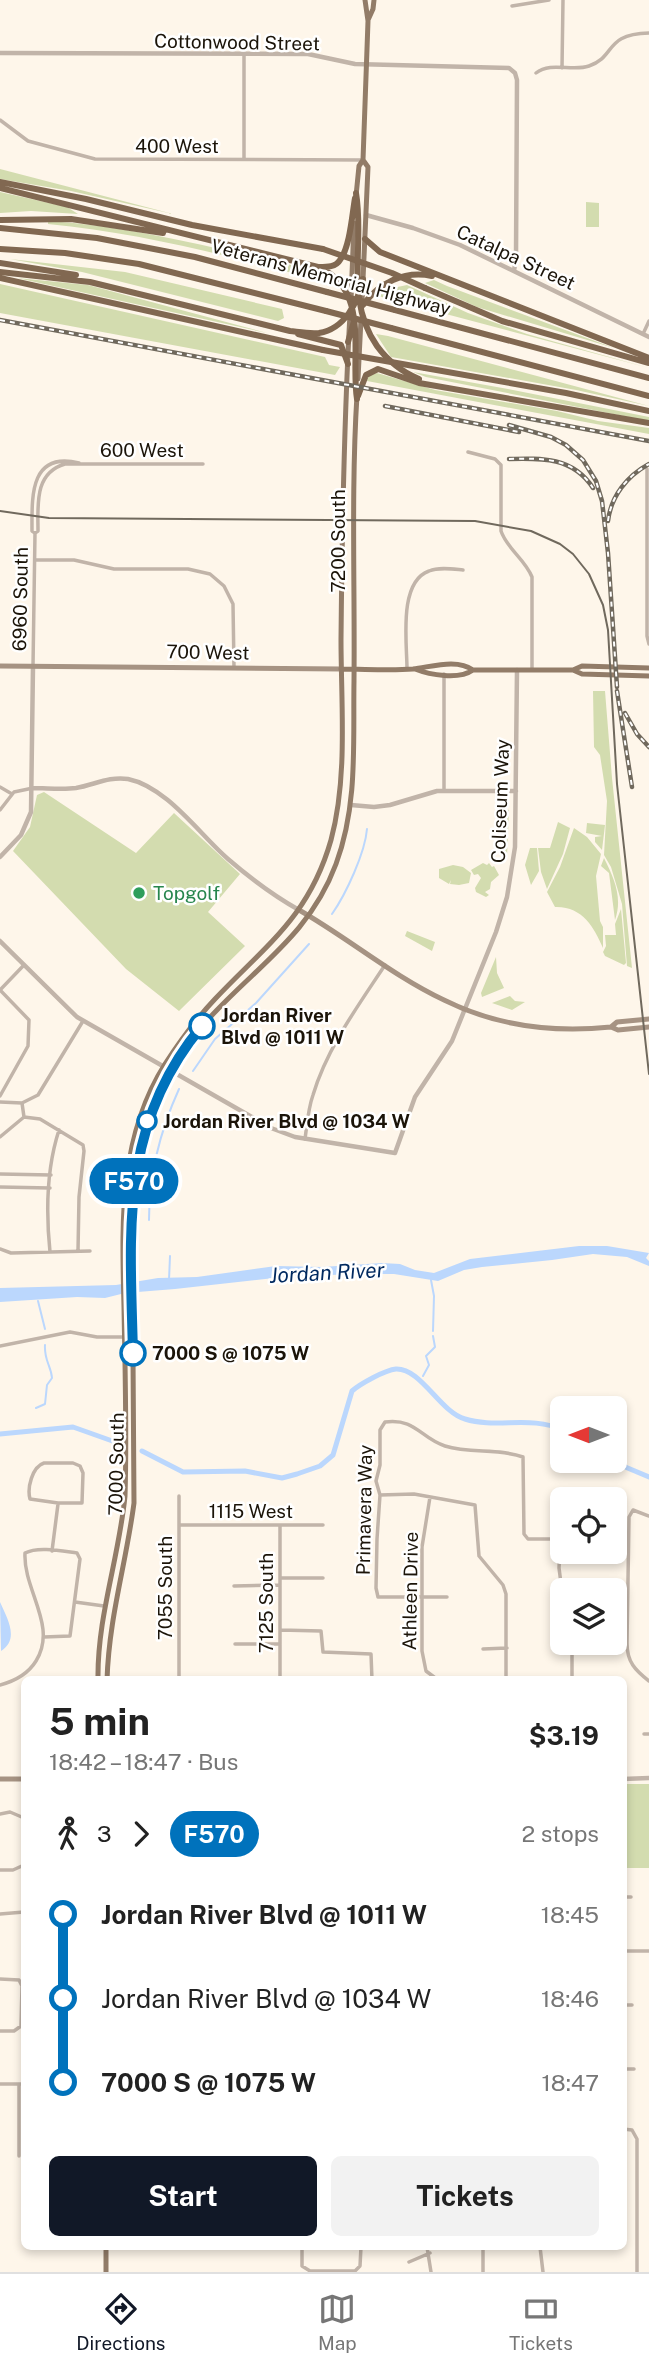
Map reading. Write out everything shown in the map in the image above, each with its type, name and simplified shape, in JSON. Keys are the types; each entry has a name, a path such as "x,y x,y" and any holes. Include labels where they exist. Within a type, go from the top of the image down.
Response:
{"highway":[{"path":"0,182 86,199 192,225 323,249 392,273 502,321 649,361"},
{"path":"0,188 318,267 328,272 339,282 355,320 357,399"},
{"path":"318,267 334,265 341,260 347,243 356,193"},
{"path":"356,193 359,211 357,297 372,338 389,360 403,371 434,384"},
{"path":"0,220 53,218 99,222 219,244"},
{"name":"Veterans Memorial Highway","path":"0,228 97,238 195,257 649,378"},
{"path":"365,239 380,252 649,361"},
{"name":"Veterans Memorial Highway","path":"0,249 65,253 139,264 649,396"},
{"path":"0,263 57,271 341,345 348,364"},
{"path":"0,272 67,278 125,289"},
{"path":"348,342 355,320 377,289 397,278 420,274 447,279"},
{"path":"0,278 323,350 574,394 649,411"},
{"path":"290,331 315,333 327,331 339,324 357,297 363,279"},
{"path":"357,399 364,377 373,370 380,370 419,383 649,423"}],"main road":[{"name":"7200 South","path":"167,1069 196,1021 273,943 299,909 324,860 337,814 341,774 348,342 356,193 359,166 363,160 369,20 365,0"},
{"name":"7200 South","path":"369,20 374,0"},
{"name":"7200 South","path":"167,1069 210,1017 281,950 316,906 336,865 345,838 351,805 353,527 368,167 363,160"},
{"name":"700 West","path":"0,666 415,669 428,665 467,665 472,670"},
{"name":"700 West","path":"415,669 428,674 467,674 472,670 573,670 582,666 649,668"},
{"name":"700 West","path":"573,670 582,674 649,676"},
{"path":"299,909 429,993 465,1010 532,1027 571,1030 649,1027"},
{"path":"611,1027 617,1022 649,1019"},
{"name":"7000 South","path":"107,1676 112,1612 127,1549 134,1503 132,1200 137,1161 148,1120 167,1069"},
{"name":"7000 South","path":"98,1676 104,1606 119,1542 125,1496 124,1196 129,1157 142,1112 167,1069"},
{"path":"0,1779 21,1779"},
{"path":"106,2250 106,2272"}],"street":[{"path":"512,6 549,0"},
{"path":"562,68 563,0"},
{"path":"536,73 545,68 591,66 624,36 649,33"},
{"name":"Cottonwood Street","path":"0,53 316,55 352,64 502,67 513,71 517,79 514,271"},
{"path":"244,54 244,159"},
{"name":"400 West","path":"0,120 28,141 88,158 363,160"},
{"name":"Catalpa Street","path":"366,215 443,239 649,337"},
{"path":"643,334 649,321"},
{"path":"468,452 495,459 501,465 501,531 505,541 525,564 532,577 532,670"},
{"name":"600 West","path":"38,477 48,467 57,463 82,463"},
{"name":"600 West","path":"42,481 55,468 82,463 203,464"},
{"path":"647,469 649,645"},
{"name":"6960 South","path":"33,666 35,533 32,531 32,493 38,477"},
{"name":"6960 South","path":"35,533 38,531 42,481"},
{"path":"35,560 74,560 114,569 188,569 210,574 226,589 233,604 234,668"},
{"path":"407,669 408,602 413,587 420,576 430,570 463,569"},
{"path":"0,857 18,839 31,812 33,666"},
{"name":"Coliseum Way","path":"305,1139 395,1153 415,1097 447,1052 496,932 507,897 515,847 517,670"},
{"path":"444,674 444,791"},
{"path":"0,810 12,794 21,789 76,788 113,778 143,784 165,799 229,860 266,890 299,909"},
{"path":"0,787 12,794"},
{"path":"351,805 385,806 429,792 516,792"},
{"path":"0,941 83,1021 276,1131 305,1139 317,1083 341,1033 385,965"},
{"path":"0,1096 29,1044 28,1018 0,990 24,965"},
{"path":"0,1102 22,1103 42,1090 83,1021"},
{"path":"22,1103 24,1117"},
{"path":"0,1137 24,1117 40,1119 81,1142 84,1148 79,1197 78,1251"},
{"path":"50,1252 51,1175 55,1143 60,1130"},
{"path":"0,1174 51,1175"},
{"path":"0,1187 50,1188"},
{"path":"0,1250 11,1254 90,1251"},
{"path":"0,1346 70,1332 124,1338"},
{"name":"Primavera Way","path":"422,1597 379,1597 376,1551 380,1495 376,1481 380,1465 382,1424 392,1421 410,1424 444,1446 523,1457 525,1537 555,1540 560,1543 560,1578"},
{"path":"73,1463 80,1466 83,1474 82,1503 58,1503 29,1498 29,1490 38,1465 73,1463"},
{"path":"380,1495 407,1493 475,1504 479,1556 503,1585 506,1594 506,1676"},
{"name":"7055 South","path":"179,1496 179,1676"},
{"name":"Athleen Drive","path":"430,1497 422,1547 422,1597 423,1664 432,1676"},
{"path":"52,1550 58,1503"},
{"path":"649,1516 633,1510 628,1525 627,1624 629,1661 637,1672 649,1681"},
{"name":"1115 West","path":"179,1525 323,1525"},
{"name":"7125 South","path":"280,1525 280,1676"},
{"path":"0,1685 28,1672 40,1655 44,1637 39,1611 27,1576 25,1553 52,1550 79,1555 69,1637 44,1637"},
{"path":"280,1578 323,1578"},
{"path":"234,1586 280,1585"},
{"path":"422,1597 447,1597"},
{"path":"75,1602 104,1606"},
{"path":"280,1630 321,1631 323,1652 371,1654 372,1676"},
{"path":"235,1644 280,1644"},
{"path":"483,1648 507,1648"},
{"path":"572,1655 572,1676"},
{"path":"627,1779 649,1778"},
{"path":"0,1814 10,1812 21,1817"},
{"path":"0,1870 13,1870 21,1866"},
{"path":"0,1914 21,1912"},
{"path":"627,1951 649,1951"},
{"path":"0,1979 21,1982"},
{"path":"627,2005 632,2005"},
{"path":"0,2031 20,2028 21,2020"},
{"path":"627,2069 634,2069"},
{"path":"0,2084 21,2084"},
{"path":"19,2156 21,2108"},
{"path":"627,2130 635,2133 637,2139 637,2272"},
{"path":"302,2250 302,2266 307,2270 349,2272 360,2266 361,2250"},
{"path":"428,2250 431,2272"},
{"path":"483,2250 483,2272"},
{"path":"540,2250 543,2272"},
{"path":"409,2262 430,2253"}],"green space":[{"path":"0,169 173,214 71,191 0,179"},
{"path":"0,192 67,207 78,214 31,211 0,213"},
{"path":"586,202 599,203 599,227 586,227"},
{"path":"48,221 149,234 314,270 325,275 319,280 185,246 48,224"},
{"path":"10,259 125,272 282,309 284,318 278,321 82,272"},
{"path":"17,278 88,285 267,333"},
{"path":"434,280 614,348 477,307 425,283"},
{"path":"0,284 325,357 329,365 340,367 335,375 0,313"},
{"path":"407,285 468,313 527,334 649,368 378,296 388,289"},
{"path":"376,334 388,336 649,406 391,357"},
{"path":"413,372 649,417 649,421 426,377"},
{"path":"377,373 435,390 649,428 649,434 367,381 368,376"},
{"path":"593,691 605,691 632,968 627,966 622,904 611,867 604,855 607,801 600,755 594,747"},
{"name":"Topgolf","path":"44,792 136,853 174,813 240,874 208,912 245,946 179,1011 126,969 13,851 30,827 37,795"},
{"path":"503,808 509,810 507,856 503,850 506,831"},
{"path":"558,822 570,828 563,854 547,889 541,872 538,848 550,848"},
{"path":"587,823 605,825 602,850 595,842 595,837 602,836 586,833"},
{"path":"574,828 587,837 601,854 596,876 603,948 586,919 573,910 555,907 547,892 560,867"},
{"path":"530,848 537,848 539,871 531,885 525,865"},
{"path":"604,858 618,896 615,920 609,873 601,866"},
{"path":"483,863 494,866 499,875 485,892 489,895 486,897 476,892 475,888 481,878 471,870"},
{"path":"453,865 463,867 471,873 469,883 450,884 451,880 449,884 439,878 439,869"},
{"path":"621,909 626,963 624,965 605,956 603,952 606,946 605,935 616,935 615,924"},
{"path":"407,931 435,942 432,951 405,936"},
{"path":"496,957 497,973 504,988 482,997 481,993"},
{"path":"510,996 515,1001 525,1002 512,1010 492,1003"},
{"path":"627,1784 649,1784 649,1868 627,1868"}],"water":[{"name":"Jordan River","path":"579,1246 607,1246 649,1253 646,1258 649,1266 627,1257 593,1254 464,1270 438,1281 394,1274 292,1276 125,1293 105,1298 0,1302 0,1288 116,1285 276,1266 322,1267 382,1263 400,1264 434,1273 470,1259"},
{"path":"0,1602 11,1634 10,1641 1,1651"}],"waterway":[{"path":"332,914 354,873 363,850 367,829"},
{"path":"193,1071 215,1039 256,1003 309,944"},
{"path":"149,1220 157,1153 179,1089"},
{"path":"169,1280 170,1256"},
{"path":"431,1280 434,1296 433,1331"},
{"path":"38,1301 45,1329"},
{"path":"423,1376 429,1365 426,1356 435,1347 433,1336"},
{"path":"36,1408 45,1404 47,1385 52,1378 45,1345"},
{"path":"142,1451 183,1472 245,1471 282,1478 297,1474 320,1466 333,1455 352,1391 373,1378 396,1369 414,1375 447,1408 465,1419 550,1426"},
{"path":"0,1434 73,1427 118,1443"},
{"path":"627,1468 649,1477"}],"tram line":[{"path":"0,511 49,518 475,521 531,531 560,544 573,554 589,574 603,605 608,630 617,784 649,1074"}],"railway":[{"path":"0,320 649,441"},
{"path":"385,406 519,432"},
{"path":"509,425 551,437 566,445 583,460 596,481 602,501 608,553 617,687"},
{"path":"509,459 545,460 566,465 576,470 593,488"},
{"path":"608,521 621,488 634,474 649,464"},
{"path":"617,691 632,787"},
{"path":"625,713 637,734 649,747"}],"bus line":[{"name":"F570","path":"133,1353 132,1209 139,1151 148,1120 166,1079 202,1026"}],"place":[{"name":"Topgolf","path":"139,893"},
{"name":"Jordan River Blvd @ 1011 W","path":"202,1026"},
{"name":"Jordan River Blvd @ 1034 W","path":"147,1121"},
{"name":"7000 S @ 1075 W","path":"133,1353"}]}
